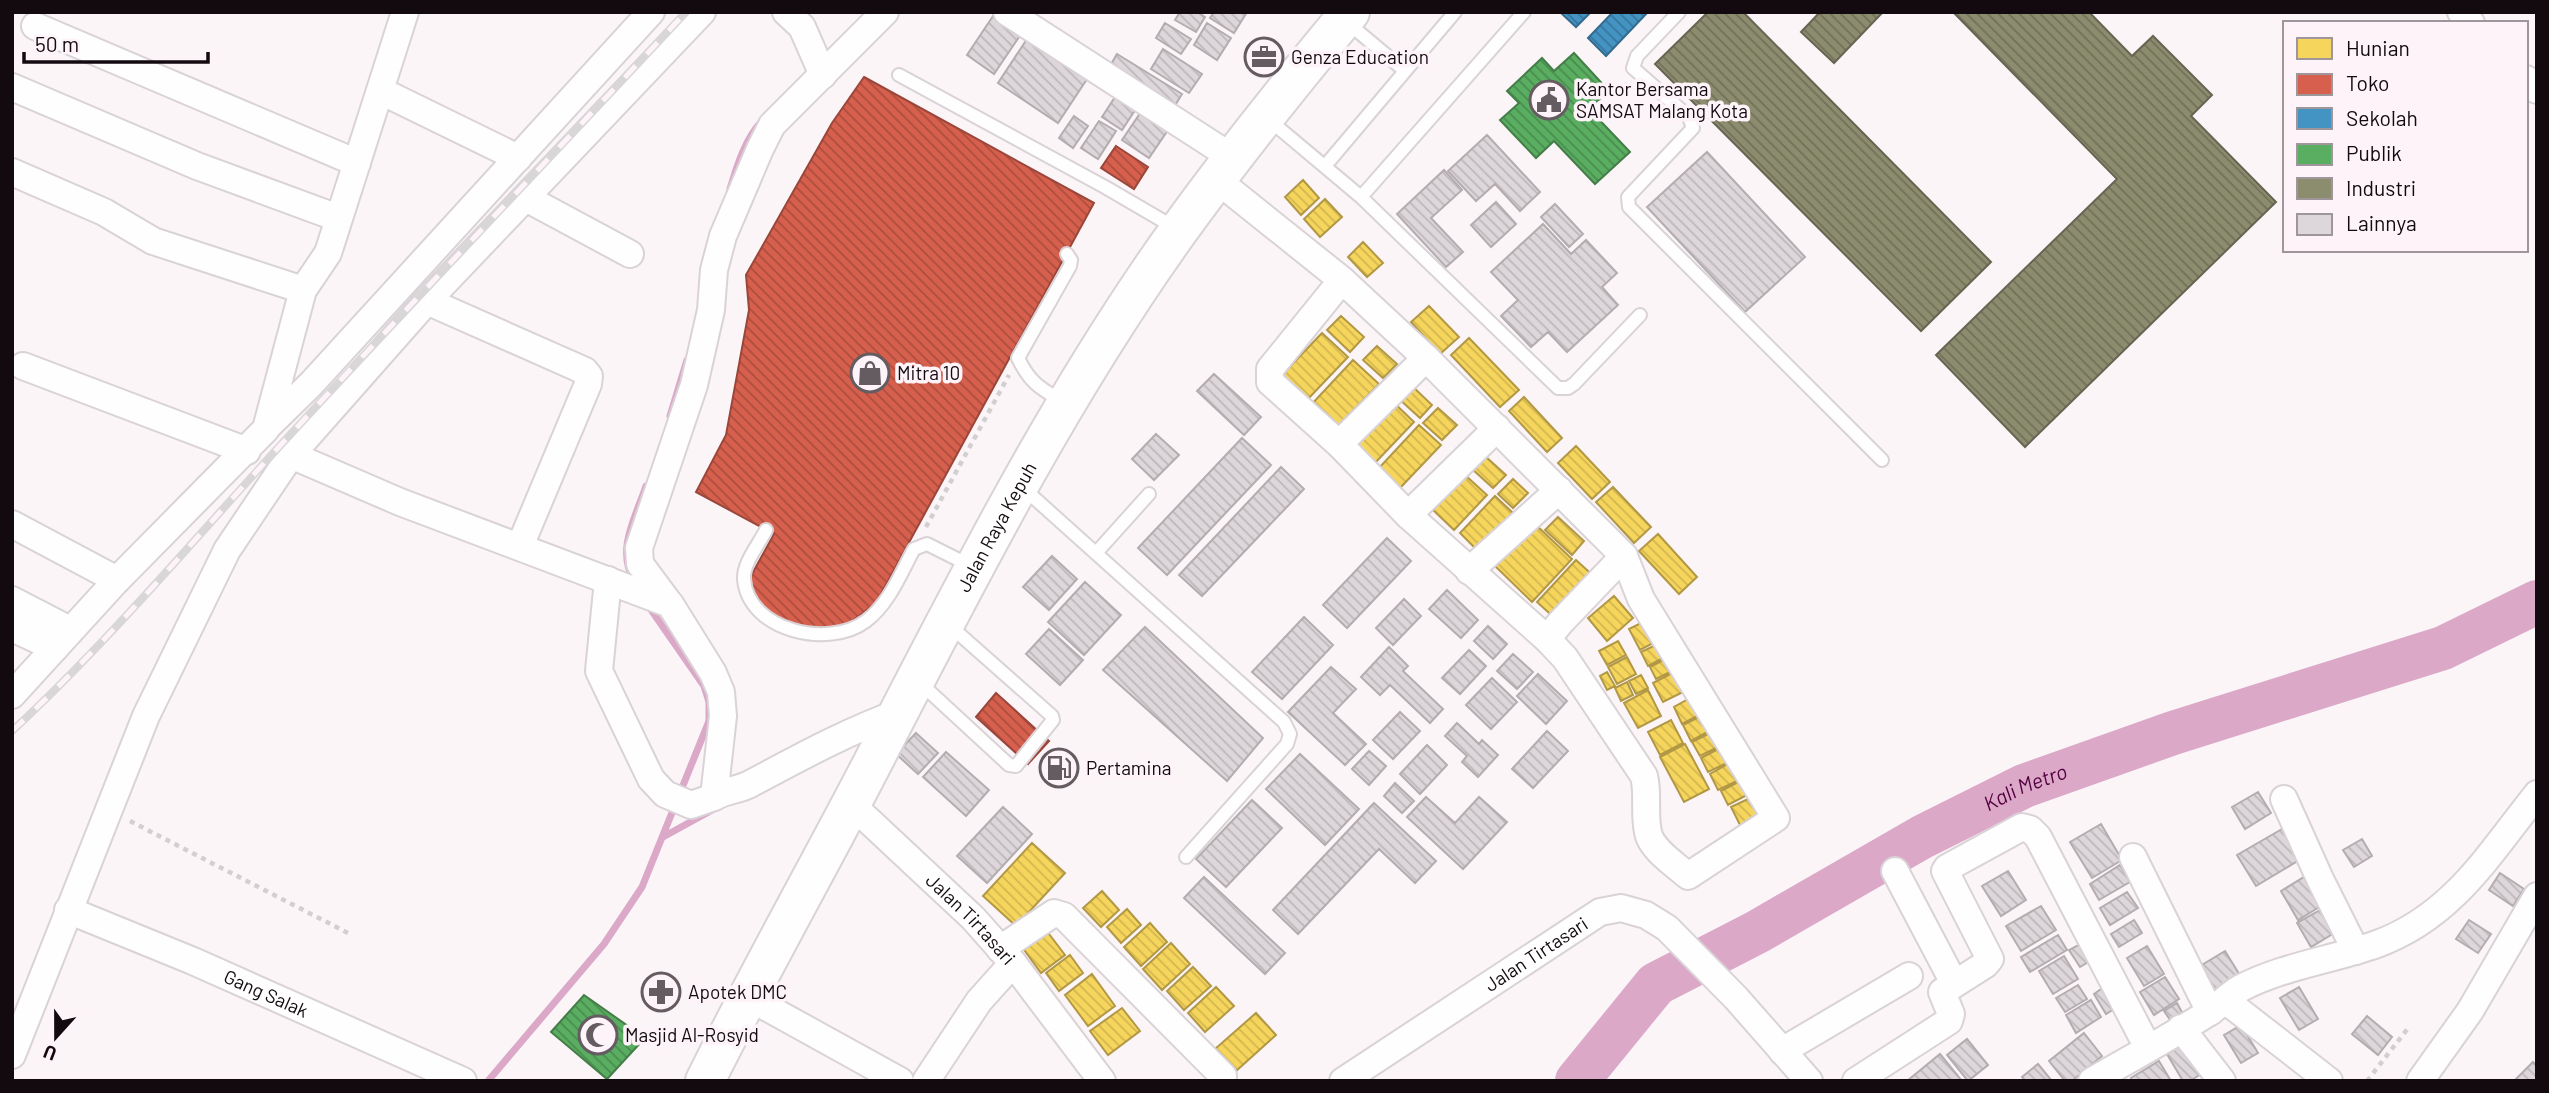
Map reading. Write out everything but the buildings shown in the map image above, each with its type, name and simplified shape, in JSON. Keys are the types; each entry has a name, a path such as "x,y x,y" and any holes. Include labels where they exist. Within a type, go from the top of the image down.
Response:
{"main road":[{"name":"Jalan Raya Kepuh","path":"705,1081 974,567 1066,404 1179,230 1265,117 1347,16"}],"street":[{"path":"16,685 311,384 651,12"},
{"path":"13,1051 146,716 227,550 291,455 427,301 702,12"},
{"path":"786,12 802,27 820,67"},
{"path":"714,797 723,716 721,692 713,673 670,604 640,564 639,548 694,385 711,310 714,270 723,236 772,125 820,67 885,12"},
{"path":"1007,12 1225,169 1426,358 1624,556 1641,599 1776,817 1688,876 1655,846 1649,836 1644,776 1565,658 1548,639 1408,515 1339,444 1270,382 1270,369 1342,280"},
{"path":"266,429 303,290 328,253 381,91 400,14"},
{"path":"35,26 357,163"},
{"path":"12,87 197,166 338,218"},
{"path":"381,91 518,158"},
{"path":"12,172 104,212 153,241 303,290"},
{"path":"526,198 630,254"},
{"path":"427,301 585,371 589,376 520,546"},
{"path":"1339,444 1426,358"},
{"path":"23,366 247,451"},
{"path":"1408,515 1497,428"},
{"path":"291,455 349,481 670,604"},
{"path":"1469,571 1559,490"},
{"path":"12,524 117,580"},
{"path":"1548,639 1624,556"},
{"path":"614,582 599,671 651,779 676,799 699,803 723,792 747,786 854,729 898,713"},
{"path":"12,600 63,639"},
{"path":"12,628 63,639"},
{"path":"2092,1081 2217,1006 2238,990 2268,976 2356,951 2404,931 2439,910 2475,875 2537,794"},
{"path":"2284,799 2356,951"},
{"name":"Jalan Tirtasari","path":"851,804 973,918 1007,956 1102,1081"},
{"path":"1856,1081 1949,1021 1951,1014 1942,992 1990,959 1945,871 2022,827 2030,829 2038,837 2148,1048"},
{"path":"2133,857 2217,1006 2329,1081"},
{"path":"1895,871 1954,983"},
{"path":"2420,1081 2470,1011 2537,896"},
{"name":"Jalan Tirtasari","path":"1343,1081 1600,912 1621,908 1646,915 1667,928 1736,998 1809,1081"},
{"name":"Gang Salak","path":"68,910 193,961 462,1080"},
{"path":"926,1081 1007,956 1044,918 1054,913 1064,916 1223,1076"},
{"path":"1782,1051 1909,976"},
{"path":"748,997 900,1081"},
{"path":"2181,1028 2222,1081"}],"lane":[{"path":"1325,166 1455,12"},
{"path":"1362,197 1524,12"},
{"path":"1679,12 1637,56 1633,68 1689,117 1693,128 1628,197 1629,207 1882,460"},
{"path":"1347,16 1404,70"},
{"path":"899,75 1179,230"},
{"path":"1265,117 1362,197 1559,388 1568,388 1574,384 1640,315"},
{"path":"1066,404 1037,386 1027,376 1018,358 1070,266 1071,260 1067,254"},
{"path":"1019,485 1284,722 1290,734 1287,744 1186,858"},
{"path":"1096,553 1149,494"},
{"path":"766,530 745,571 746,592 758,609 774,621 804,634 826,636 864,623 877,612 914,549 928,544 974,567"},
{"path":"916,679 1009,765 1016,766 1053,720 1052,716 946,622"}],"path":[{"path":"914,549 1018,358"},
{"path":"108,810 348,933"},
{"path":"2367,1081 2409,1027"}],"waterway":[{"path":"730,189 746,144 762,121"},
{"path":"670,416 687,360"},
{"path":"634,581 629,569 627,546 646,486"},
{"name":"Kali Metro","path":"1577,1081 1656,984 1757,932 1922,837 2024,786 2173,733 2443,648 2537,602"},
{"path":"488,1081 604,944 642,887 709,721 709,702 704,686 647,604"},
{"path":"663,837 714,809"}],"railway":[{"path":"12,731 115,628 328,394 686,12"}],"place":[{"name":"Genza Education","path":"1264,57"},
{"name":"Kantor Bersama SAMSAT Malang Kota","path":"1549,100"},
{"name":"Mitra 10","path":"870,373"},
{"name":"Pertamina","path":"1059,768"},
{"name":"Apotek DMC","path":"661,992"},
{"name":"Masjid Al-Rosyid","path":"598,1035"}]}
